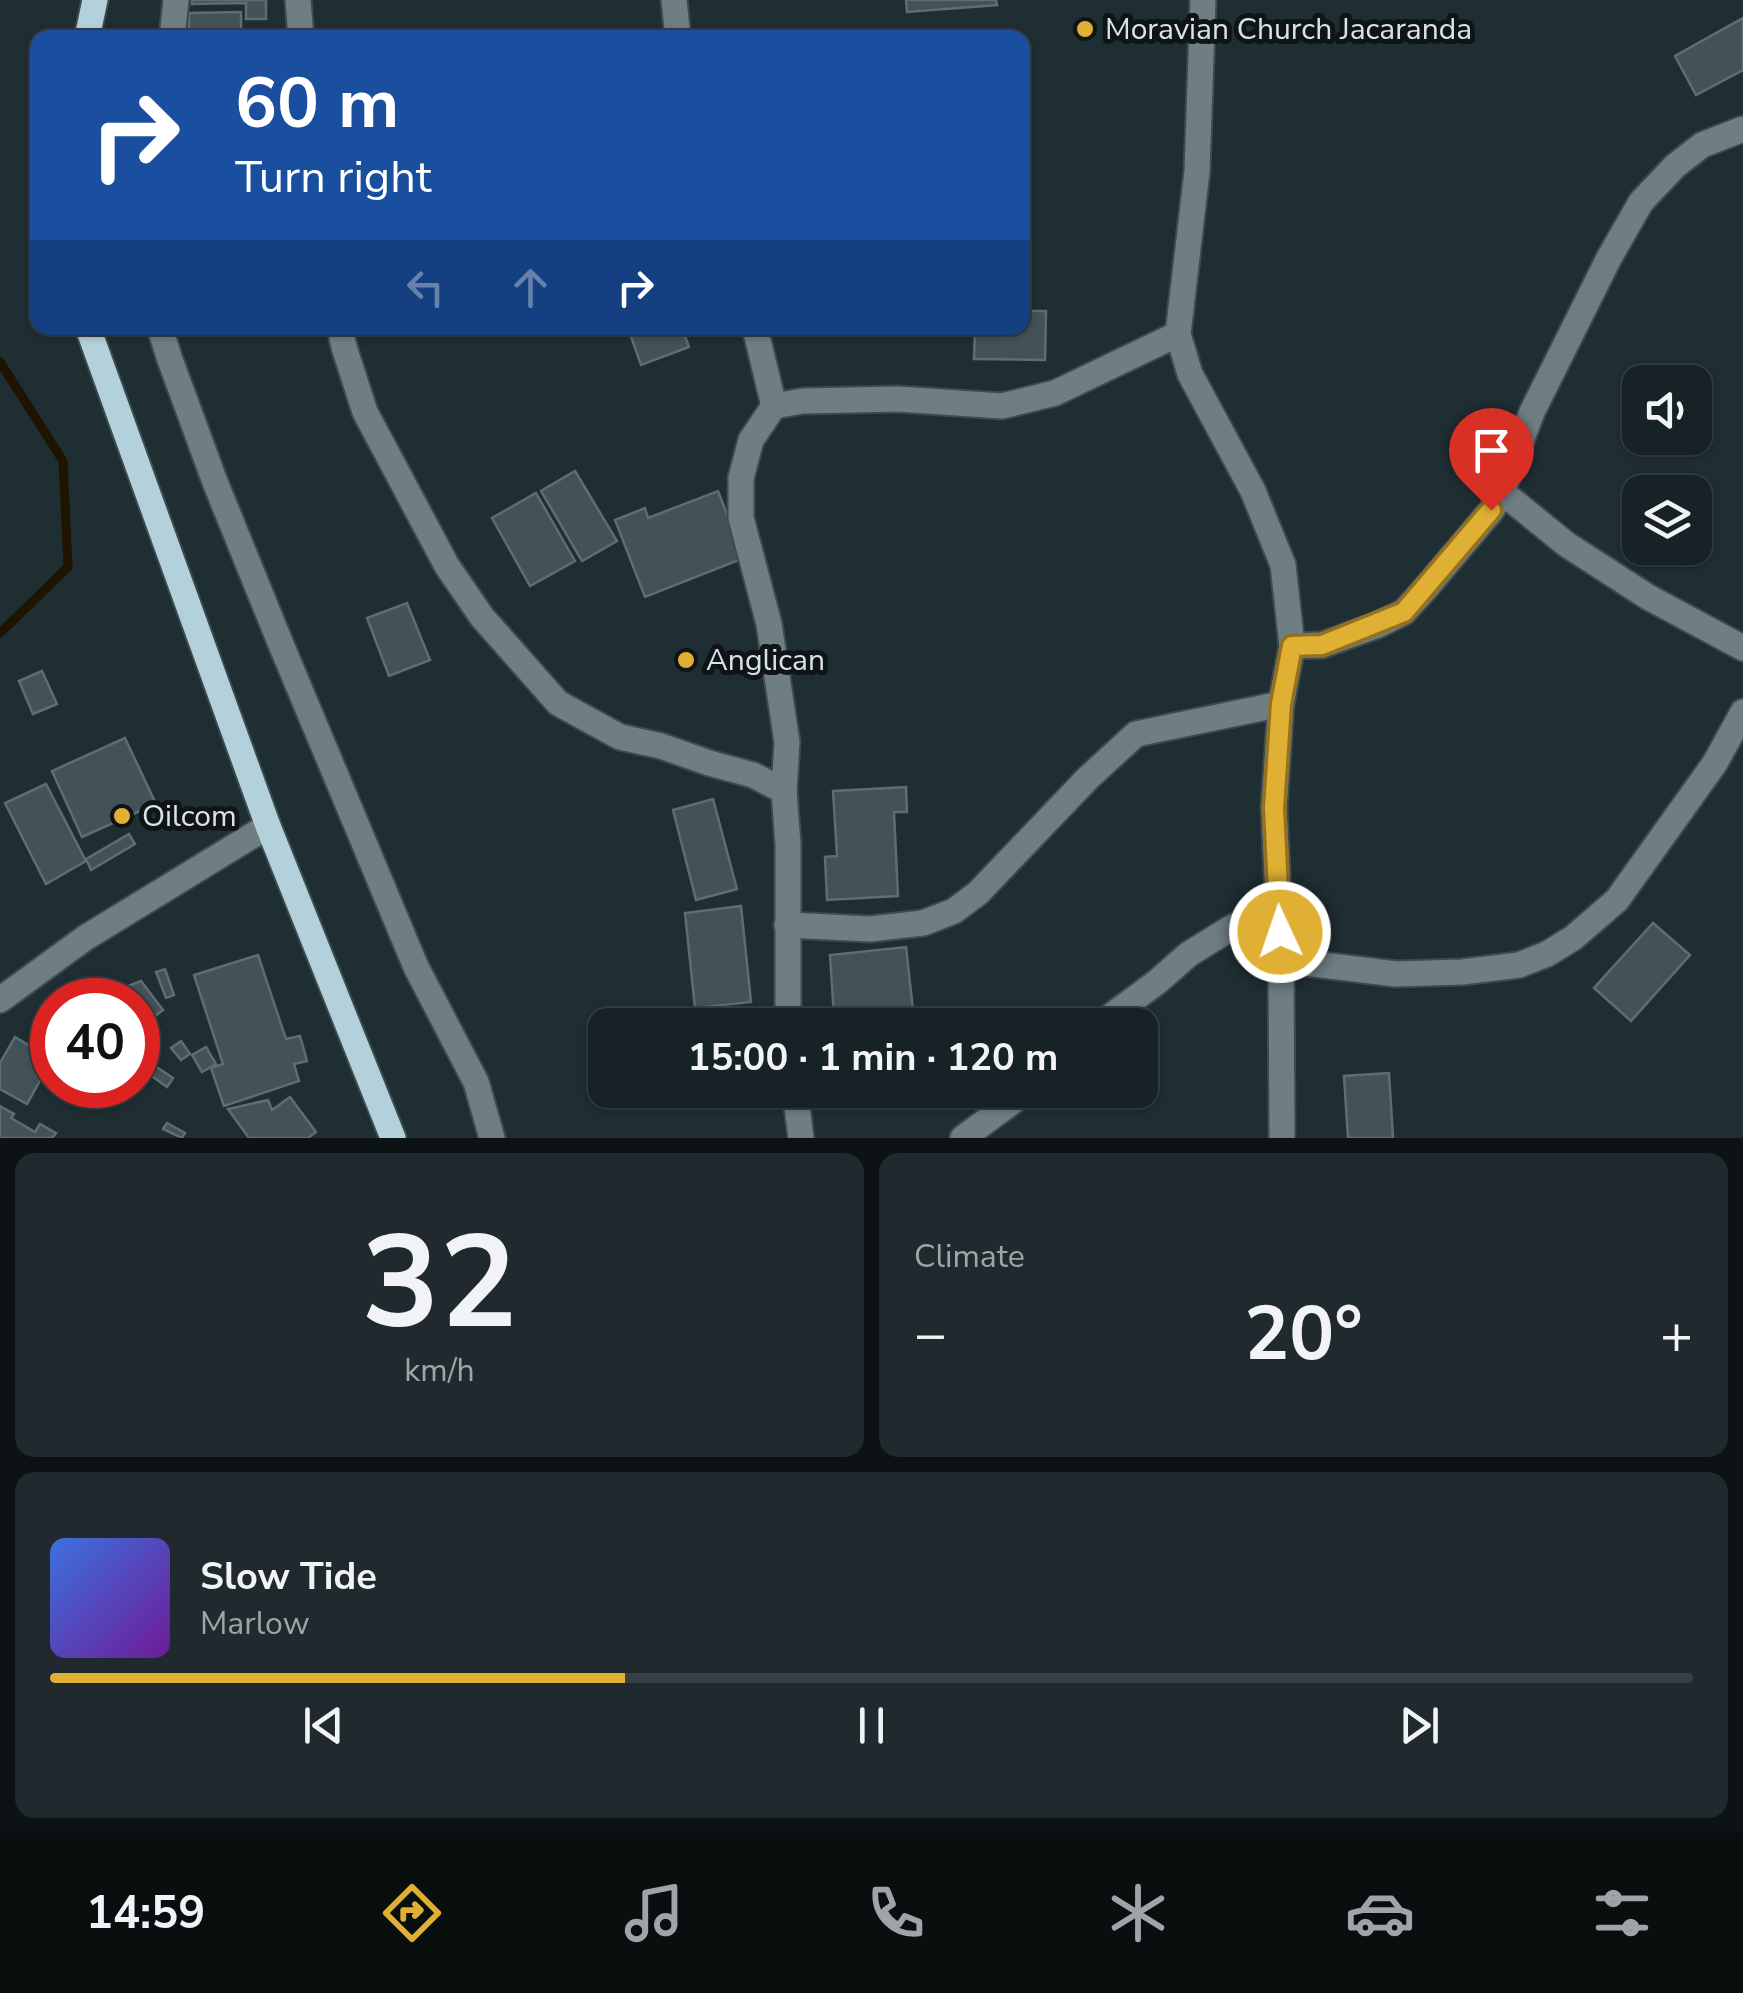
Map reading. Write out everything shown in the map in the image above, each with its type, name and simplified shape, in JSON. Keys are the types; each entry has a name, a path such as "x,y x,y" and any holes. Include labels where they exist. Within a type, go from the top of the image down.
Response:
{"main road":[{"path":"89,30 95,0"},
{"path":"91,335 268,826 393,1138"}],"street":[{"path":"173,30 176,0"},
{"path":"298,0 300,30"},
{"path":"674,0 677,30"},
{"path":"1202,0 1197,171 1178,334 1190,374 1254,491 1284,565 1292,646 1281,704 1274,808 1281,960 1282,1138"},
{"path":"1292,646 1322,645 1404,612 1502,492 1532,412 1641,202 1675,166 1702,145 1743,128"},
{"path":"788,1008 788,844 784,791 787,742 769,624 741,518 740,478 751,440 774,406 804,401 898,399 1002,406 1054,393 1178,334"},
{"path":"162,335 215,482 280,642 416,967 476,1082 492,1138"},
{"path":"341,335 364,412 447,566 482,617 558,703 620,738 661,746 752,775 784,791"},
{"path":"758,335 774,406"},
{"path":"1502,492 1566,544 1648,597 1743,648"},
{"path":"787,925 870,928 923,923 954,911 978,893 1088,778 1136,734 1281,704"},
{"path":"1281,960 1396,974 1519,965 1547,954 1573,938 1617,900 1715,763 1743,712"},
{"path":"0,1000 86,938 268,826"},
{"path":"1122,1008 1189,954 1278,905"},
{"path":"798,1108 802,1138"},
{"path":"963,1138 1004,1108"}],"building":[{"path":"192,0 266,0 266,19 246,19 246,3 192,4"},
{"path":"906,0 996,0 997,5 907,12"},
{"path":"241,12 241,30 189,30 189,13"},
{"path":"1743,18 1743,70 1696,95 1675,56"},
{"path":"1030,311 1046,311 1045,360 974,359 975,335 1030,335"},
{"path":"630,335 685,335 689,347 641,365"},
{"path":"575,471 617,541 582,561 541,491"},
{"path":"718,491 744,558 645,597 615,520 645,508 648,518"},
{"path":"536,493 575,561 530,586 492,518"},
{"path":"407,603 430,660 389,676 367,618"},
{"path":"42,671 57,704 33,714 19,681"},
{"path":"125,738 156,804 82,837 52,771"},
{"path":"46,784 86,861 46,884 5,803"},
{"path":"906,787 907,812 894,812 898,896 827,900 825,857 837,856 833,791"},
{"path":"713,799 737,889 696,900 673,810"},
{"path":"129,834 135,844 91,870 86,859"},
{"path":"741,906 751,1002 695,1008 685,913"},
{"path":"1653,923 1690,955 1631,1021 1594,988"},
{"path":"906,947 913,1008 833,1008 830,955"},
{"path":"258,955 286,1039 300,1036 307,1061 294,1064 299,1081 224,1106 211,1068 223,1064 194,975"},
{"path":"165,969 174,995 166,998 156,972"},
{"path":"15,1037 30,1046 27,1104 0,1089 0,1063"},
{"path":"181,1041 190,1054 181,1060 171,1048"},
{"path":"206,1047 216,1064 202,1072 192,1055"},
{"path":"160,1069 173,1078 167,1087 160,1082"},
{"path":"1389,1073 1393,1138 1348,1138 1344,1076"},
{"path":"290,1097 316,1132 308,1138 249,1138 228,1109 268,1100 272,1110"},
{"path":"0,1106 14,1114 11,1118 35,1132 40,1124 56,1133 52,1138 0,1138"},
{"path":"167,1123 185,1133 182,1138 163,1129"}],"waterway":[{"path":"0,362 63,461 68,567 0,633"}],"place":[{"name":"Moravian Church Jacaranda","path":"1085,29"},
{"name":"Anglican","path":"686,660"},
{"name":"Oilcom","path":"122,816"}],"route":[{"path":"1280,932 1274,808 1281,704 1292,646 1322,645 1404,612 1491,510"}]}
